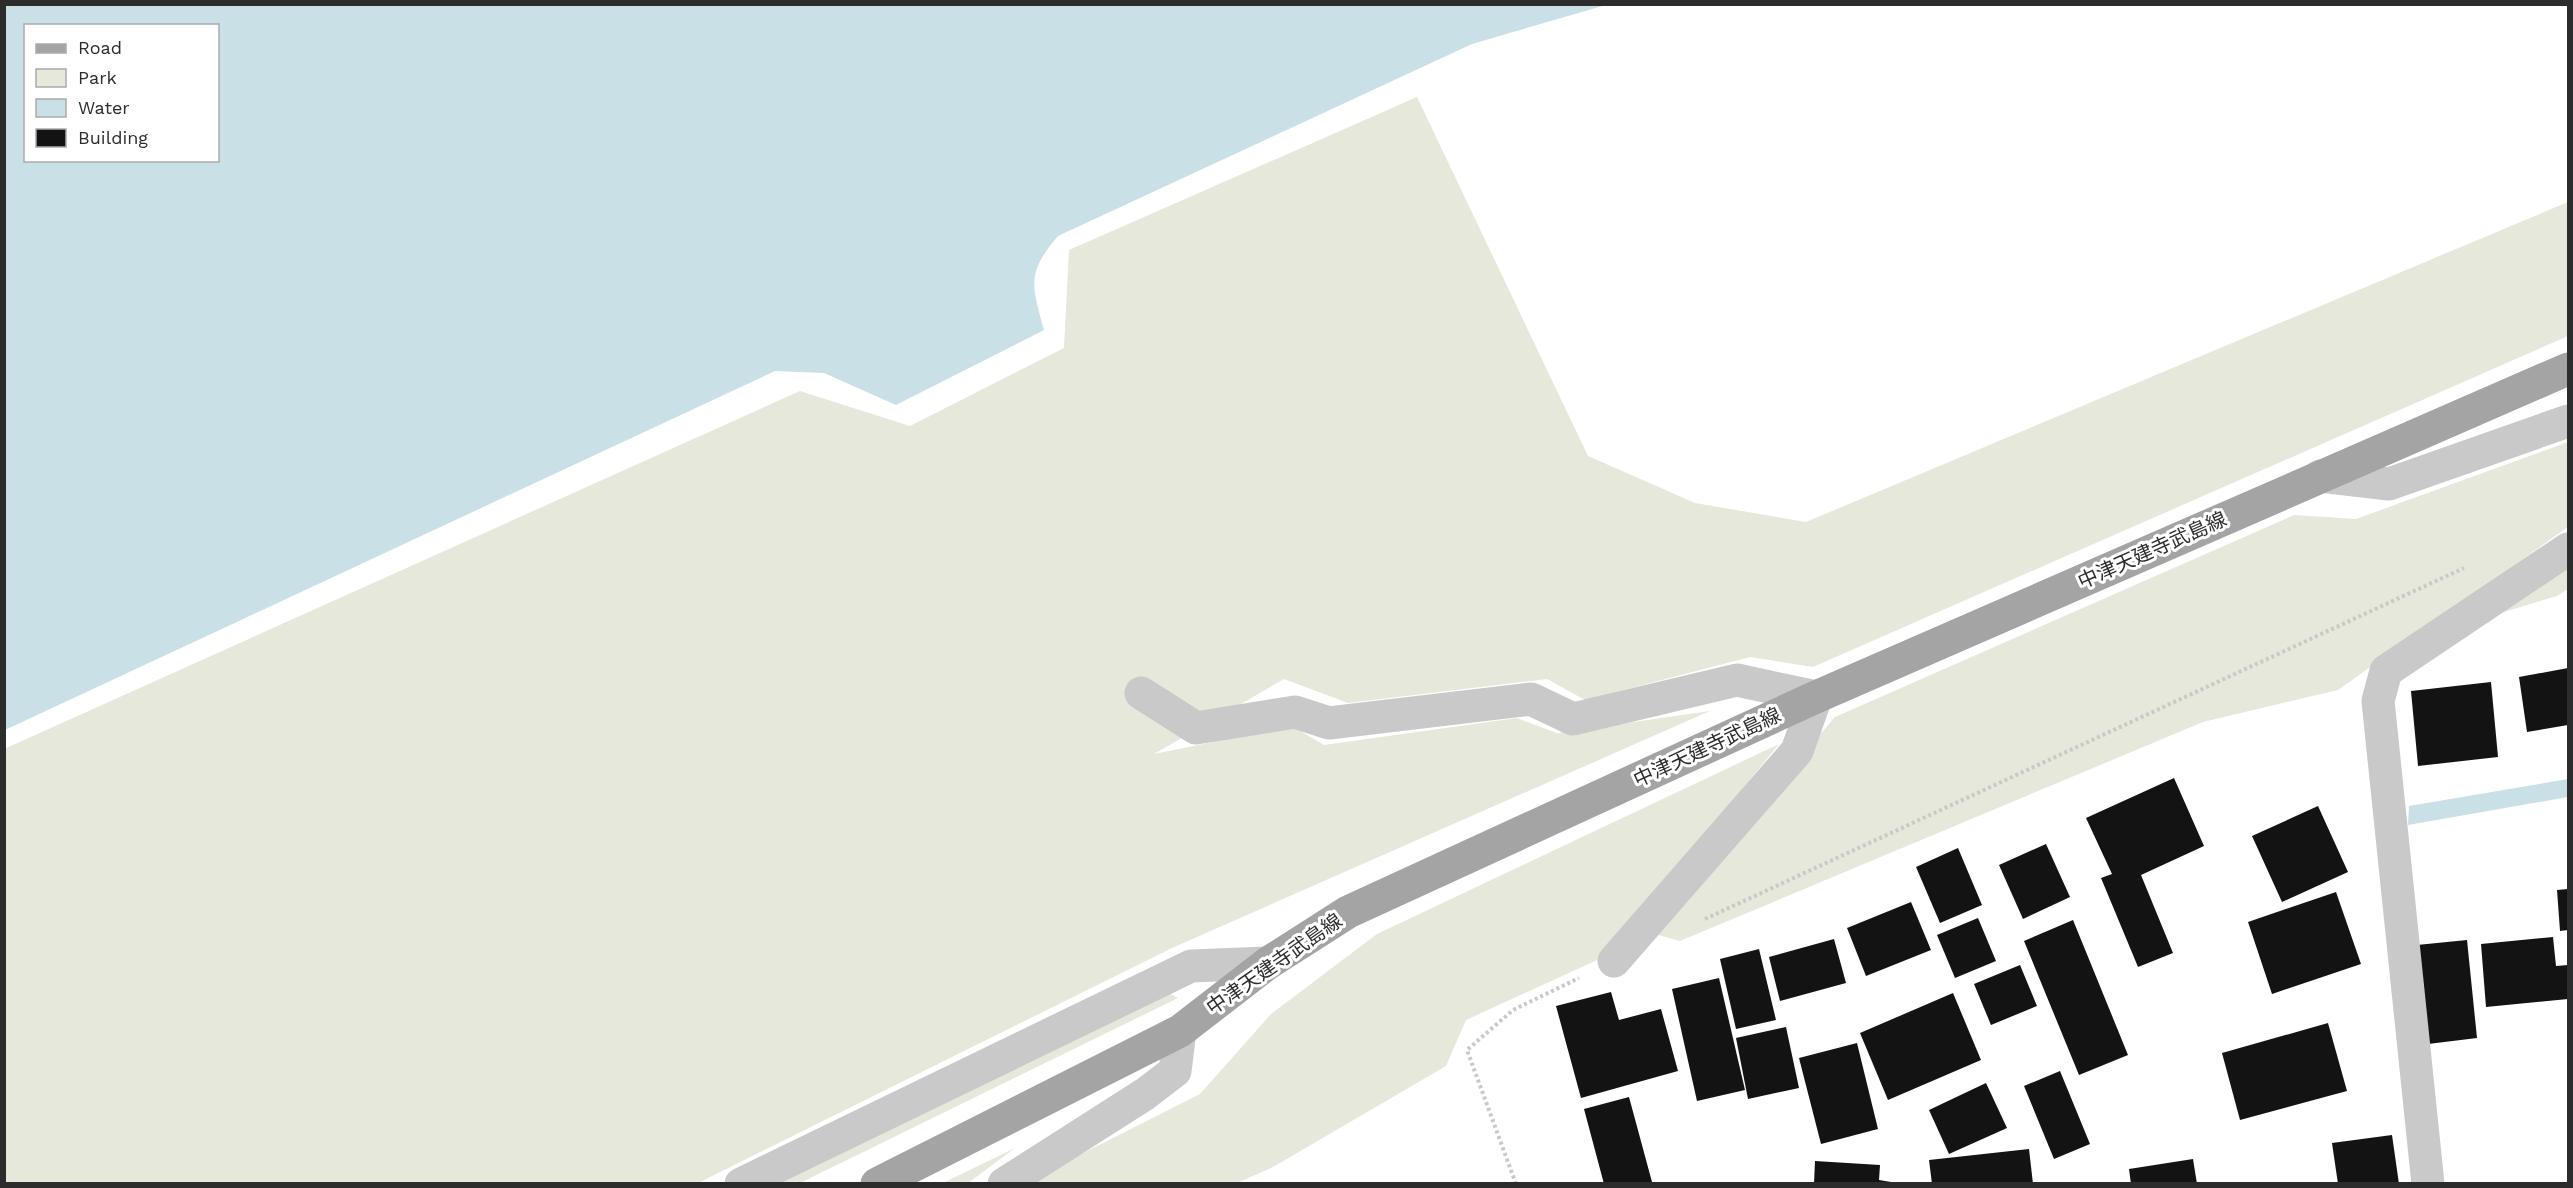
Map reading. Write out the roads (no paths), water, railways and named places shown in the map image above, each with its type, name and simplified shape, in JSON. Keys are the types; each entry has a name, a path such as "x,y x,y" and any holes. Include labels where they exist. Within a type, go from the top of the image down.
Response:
{"main road":[{"name":"中津天建寺武島線","path":"877,1184 1180,1031 1268,963 1348,912 1816,698 2568,369"}],"street":[{"path":"2320,476 2389,484 2568,421"},
{"path":"2428,1184 2378,701 2386,671 2568,549"},
{"path":"1141,693 1196,728 1295,712 1329,723 1531,699 1573,719 1737,680 1816,698 1797,751 1614,961"},
{"path":"741,1184 1191,966 1268,963"},
{"path":"1004,1184 1145,1094 1175,1071 1180,1031"}],"water":[{"path":"4,5 1606,5 1472,44 1058,236 1041,260 1034,280 1044,330 896,405 824,373 775,371 5,730"},
{"path":"2568,779 2568,797 2408,825 2409,806"}]}
